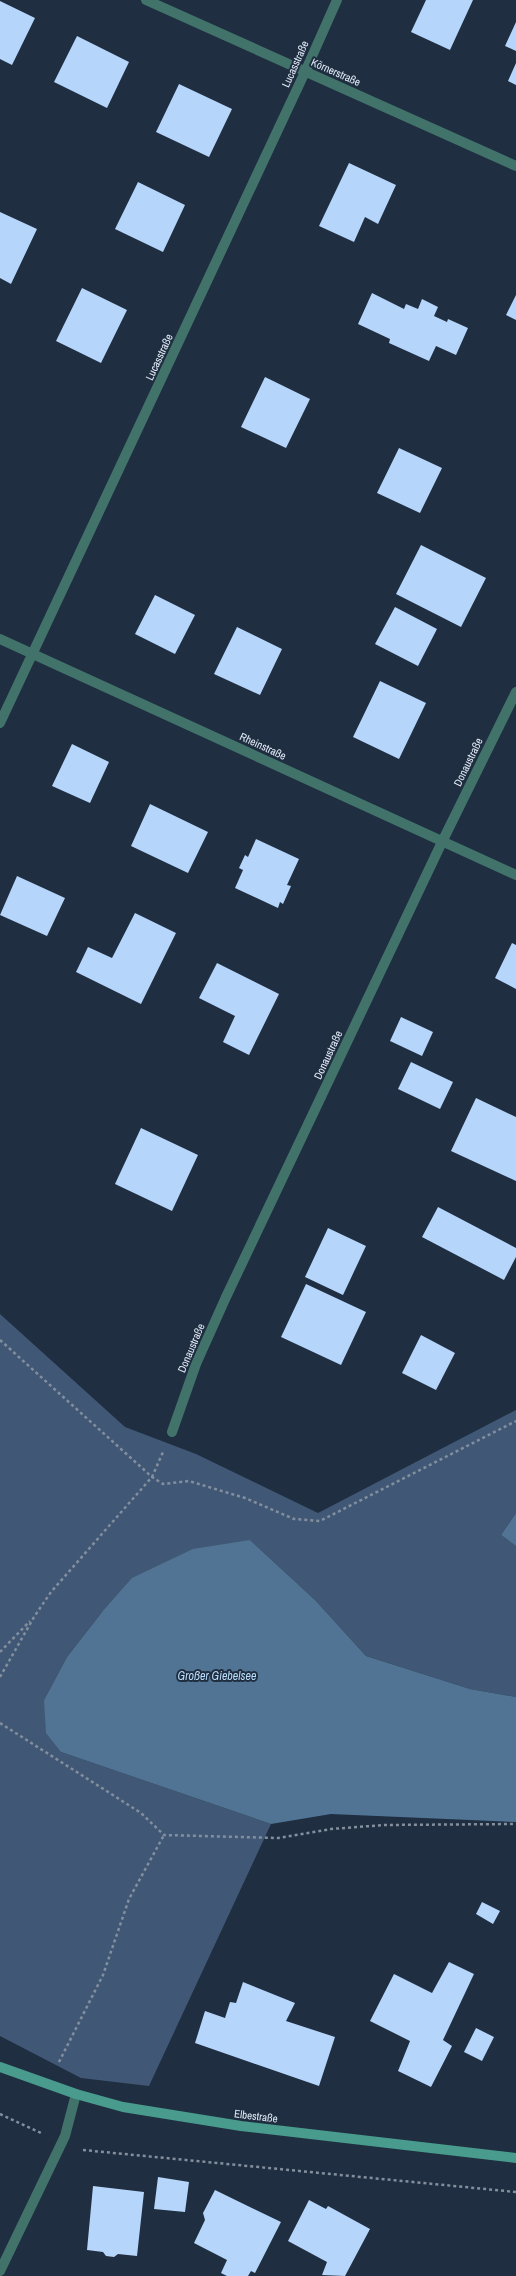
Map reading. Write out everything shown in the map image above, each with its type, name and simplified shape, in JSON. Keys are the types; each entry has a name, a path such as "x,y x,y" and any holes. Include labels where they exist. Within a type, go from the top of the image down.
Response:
{"street":[{"name":"Körnerstraße","path":"146,0 516,166"},
{"name":"Lucasstraße","path":"0,723 305,72 337,0"},
{"name":"Rheinstraße","path":"0,639 516,875"},
{"name":"Donaustraße","path":"172,1432 196,1364 226,1296 442,842 516,692"},
{"name":"Elbestraße","path":"0,2067 76,2094 124,2107 241,2126 516,2158"},
{"path":"0,2271 62,2142 76,2094"}],"path":[{"path":"0,1340 152,1478 163,1484 189,1481 245,1498 294,1519 320,1521 516,1421"},
{"path":"0,1677 34,1617 51,1592 152,1478"},
{"path":"0,1652 34,1617"},
{"path":"0,1723 142,1812 164,1835 278,1838 331,1829 392,1824 516,1824"},
{"path":"48,2084 102,1975 129,1899 164,1835"},
{"path":"0,2114 62,2142 86,2151 516,2192"}],"shaded area":[{"path":"0,1314 125,1427 196,1454 318,1513 516,1410 516,1513 501,1535 516,1546 516,1697 470,1689 366,1656 315,1600 250,1540 102,1612 67,1657 44,1700 61,1752 271,1824 149,2086 81,2078 0,2036"}],"water":[{"path":"516,1513 516,1546 501,1535"},
{"name":"Großer Giebelsee","path":"250,1540 315,1600 366,1656 470,1689 516,1697 516,1822 331,1814 271,1824 61,1752 46,1733 44,1700 67,1657 102,1612 132,1578 193,1549"}],"building":[{"path":"426,0 473,0 450,50 411,32"},
{"path":"0,1 35,18 12,65 0,59"},
{"path":"516,22 516,51 505,46"},
{"path":"77,36 129,62 107,108 54,82"},
{"path":"516,63 516,85 508,81"},
{"path":"179,84 232,109 209,157 156,132"},
{"path":"349,163 396,185 378,224 365,217 354,242 319,226"},
{"path":"138,182 185,205 163,252 115,229"},
{"path":"0,212 37,229 11,284 0,278"},
{"path":"82,288 127,310 101,363 56,341"},
{"path":"372,293 404,309 406,304 418,309 422,299 438,307 434,316 447,322 448,319 468,328 456,355 436,346 429,361 389,343 390,339 358,324"},
{"path":"516,295 516,320 506,315"},
{"path":"265,377 310,399 286,448 241,427"},
{"path":"399,448 442,468 420,513 377,493"},
{"path":"421,545 486,578 461,627 396,594"},
{"path":"155,595 195,615 175,654 135,634"},
{"path":"395,607 437,629 418,666 375,644"},
{"path":"237,627 282,649 260,695 214,674"},
{"path":"380,681 426,703 399,759 353,737"},
{"path":"72,744 109,762 90,803 52,786"},
{"path":"150,804 208,832 188,873 131,846"},
{"path":"256,839 299,859 287,885 291,886 283,904 280,902 278,908 235,888 243,870 239,868 245,855 248,857"},
{"path":"17,876 65,898 47,936 0,915"},
{"path":"135,913 176,933 141,1004 76,972 88,947 112,958"},
{"path":"512,943 516,945 516,989 495,978"},
{"path":"217,963 279,994 249,1055 223,1042 235,1016 199,998"},
{"path":"401,1017 433,1032 422,1056 390,1041"},
{"path":"411,1062 453,1082 440,1109 398,1089"},
{"path":"476,1098 516,1117 516,1181 451,1151"},
{"path":"141,1128 198,1155 172,1211 115,1184"},
{"path":"438,1207 516,1248 516,1257 504,1280 422,1237"},
{"path":"328,1228 366,1246 343,1295 305,1277"},
{"path":"306,1284 366,1312 341,1365 281,1337"},
{"path":"421,1335 455,1353 436,1390 402,1373"},
{"path":"482,1902 500,1911 493,1924 476,1914"},
{"path":"449,1962 474,1974 443,2040 452,2046 431,2087 398,2071 410,2041 370,2021 394,1974 432,1993"},
{"path":"243,1982 295,2003 286,2021 335,2037 319,2086 195,2043 205,2011 225,2018 230,2002 236,2003"},
{"path":"476,2028 494,2037 482,2061 464,2052"},
{"path":"158,2177 189,2182 185,2212 154,2209"},
{"path":"93,2186 144,2192 137,2256 118,2254 114,2257 106,2256 103,2252 87,2250"},
{"path":"215,2190 281,2222 255,2273 251,2271 248,2276 227,2276 221,2273 227,2260 194,2243 205,2220 203,2213"},
{"path":"309,2200 326,2209 328,2206 370,2229 345,2276 322,2275 327,2262 288,2241"}]}
